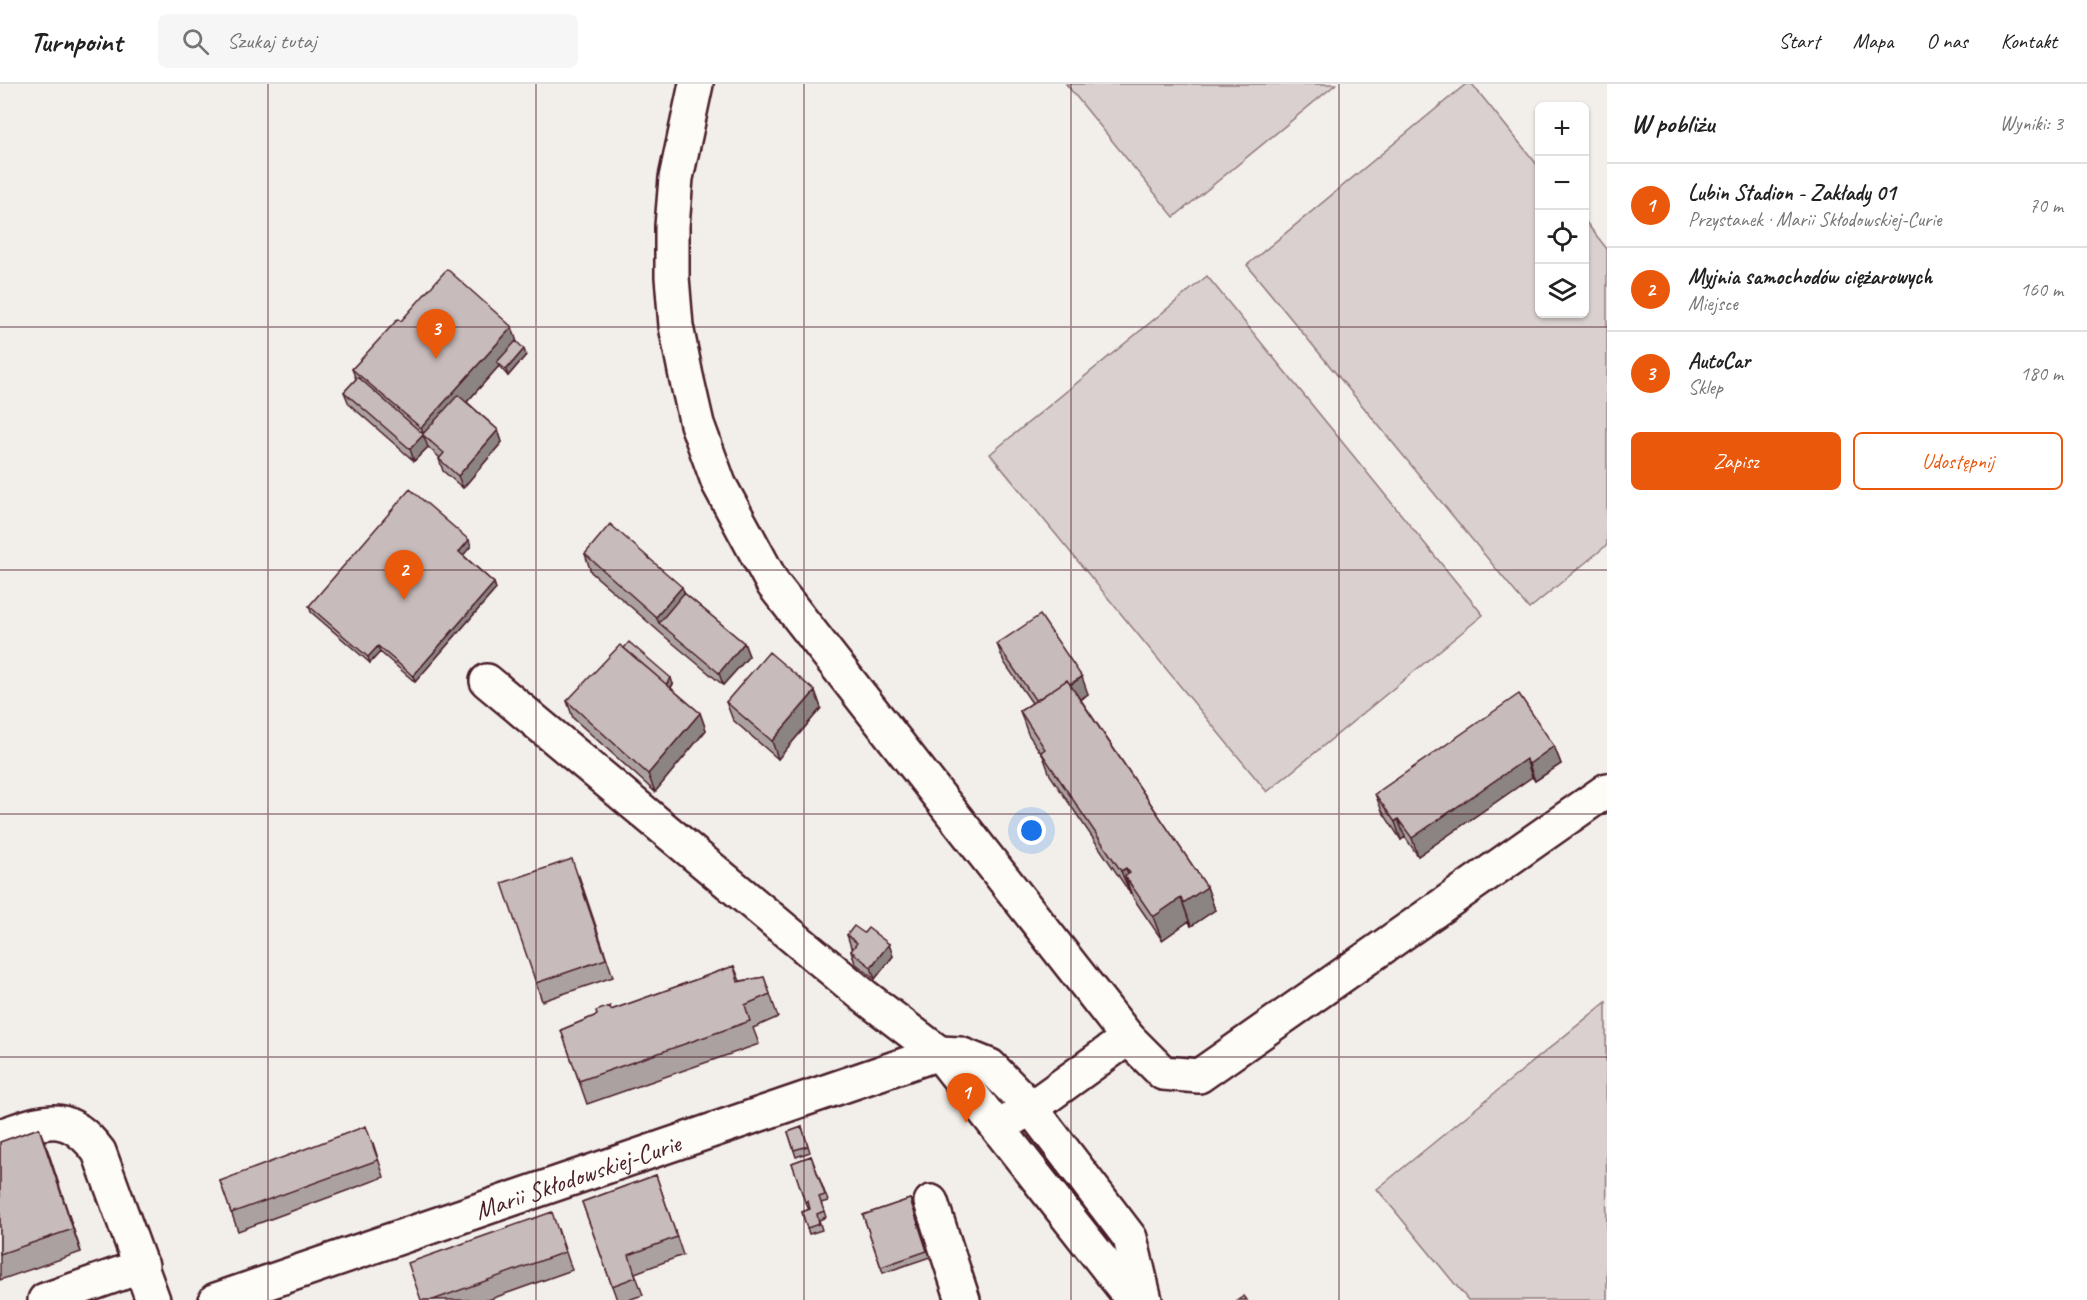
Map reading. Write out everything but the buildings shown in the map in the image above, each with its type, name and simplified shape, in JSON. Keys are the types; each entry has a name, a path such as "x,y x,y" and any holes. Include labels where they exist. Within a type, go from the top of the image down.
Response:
{"street":[{"path":"696,84 676,178 672,226 672,277 676,326 686,376 697,424 719,484 773,584 1128,1038 1163,1073 1199,1076 1606,793"},
{"path":"487,681 864,996 939,1053 1133,1300"},
{"path":"998,1128 1031,1108 1128,1038"},
{"name":"Marii Skłodowskiej-Curie","path":"216,1300 939,1053 960,1054 990,1066 1031,1108 1130,1238 1145,1300"},
{"path":"0,1136 38,1123 57,1120 86,1135 99,1152 153,1300"},
{"path":"931,1202 963,1300"},
{"path":"45,1300 142,1266"}],"shaded area":[{"path":"1066,84 1336,84 1174,217"},
{"path":"1466,84 1472,84 1535,162 1535,318 1589,318 1589,226 1607,249 1607,545 1529,609 1247,265"},
{"path":"1207,276 1483,615 1267,792 990,454"},
{"path":"1606,1002 1607,1300 1468,1300 1377,1189"}],"place":[{"name":"AutoCar","path":"436,359"},
{"name":"Myjnia samochodów ciężarowych","path":"404,600"},
{"name":"Lubin Stadion - Zakłady 01","path":"966,1123"}]}
